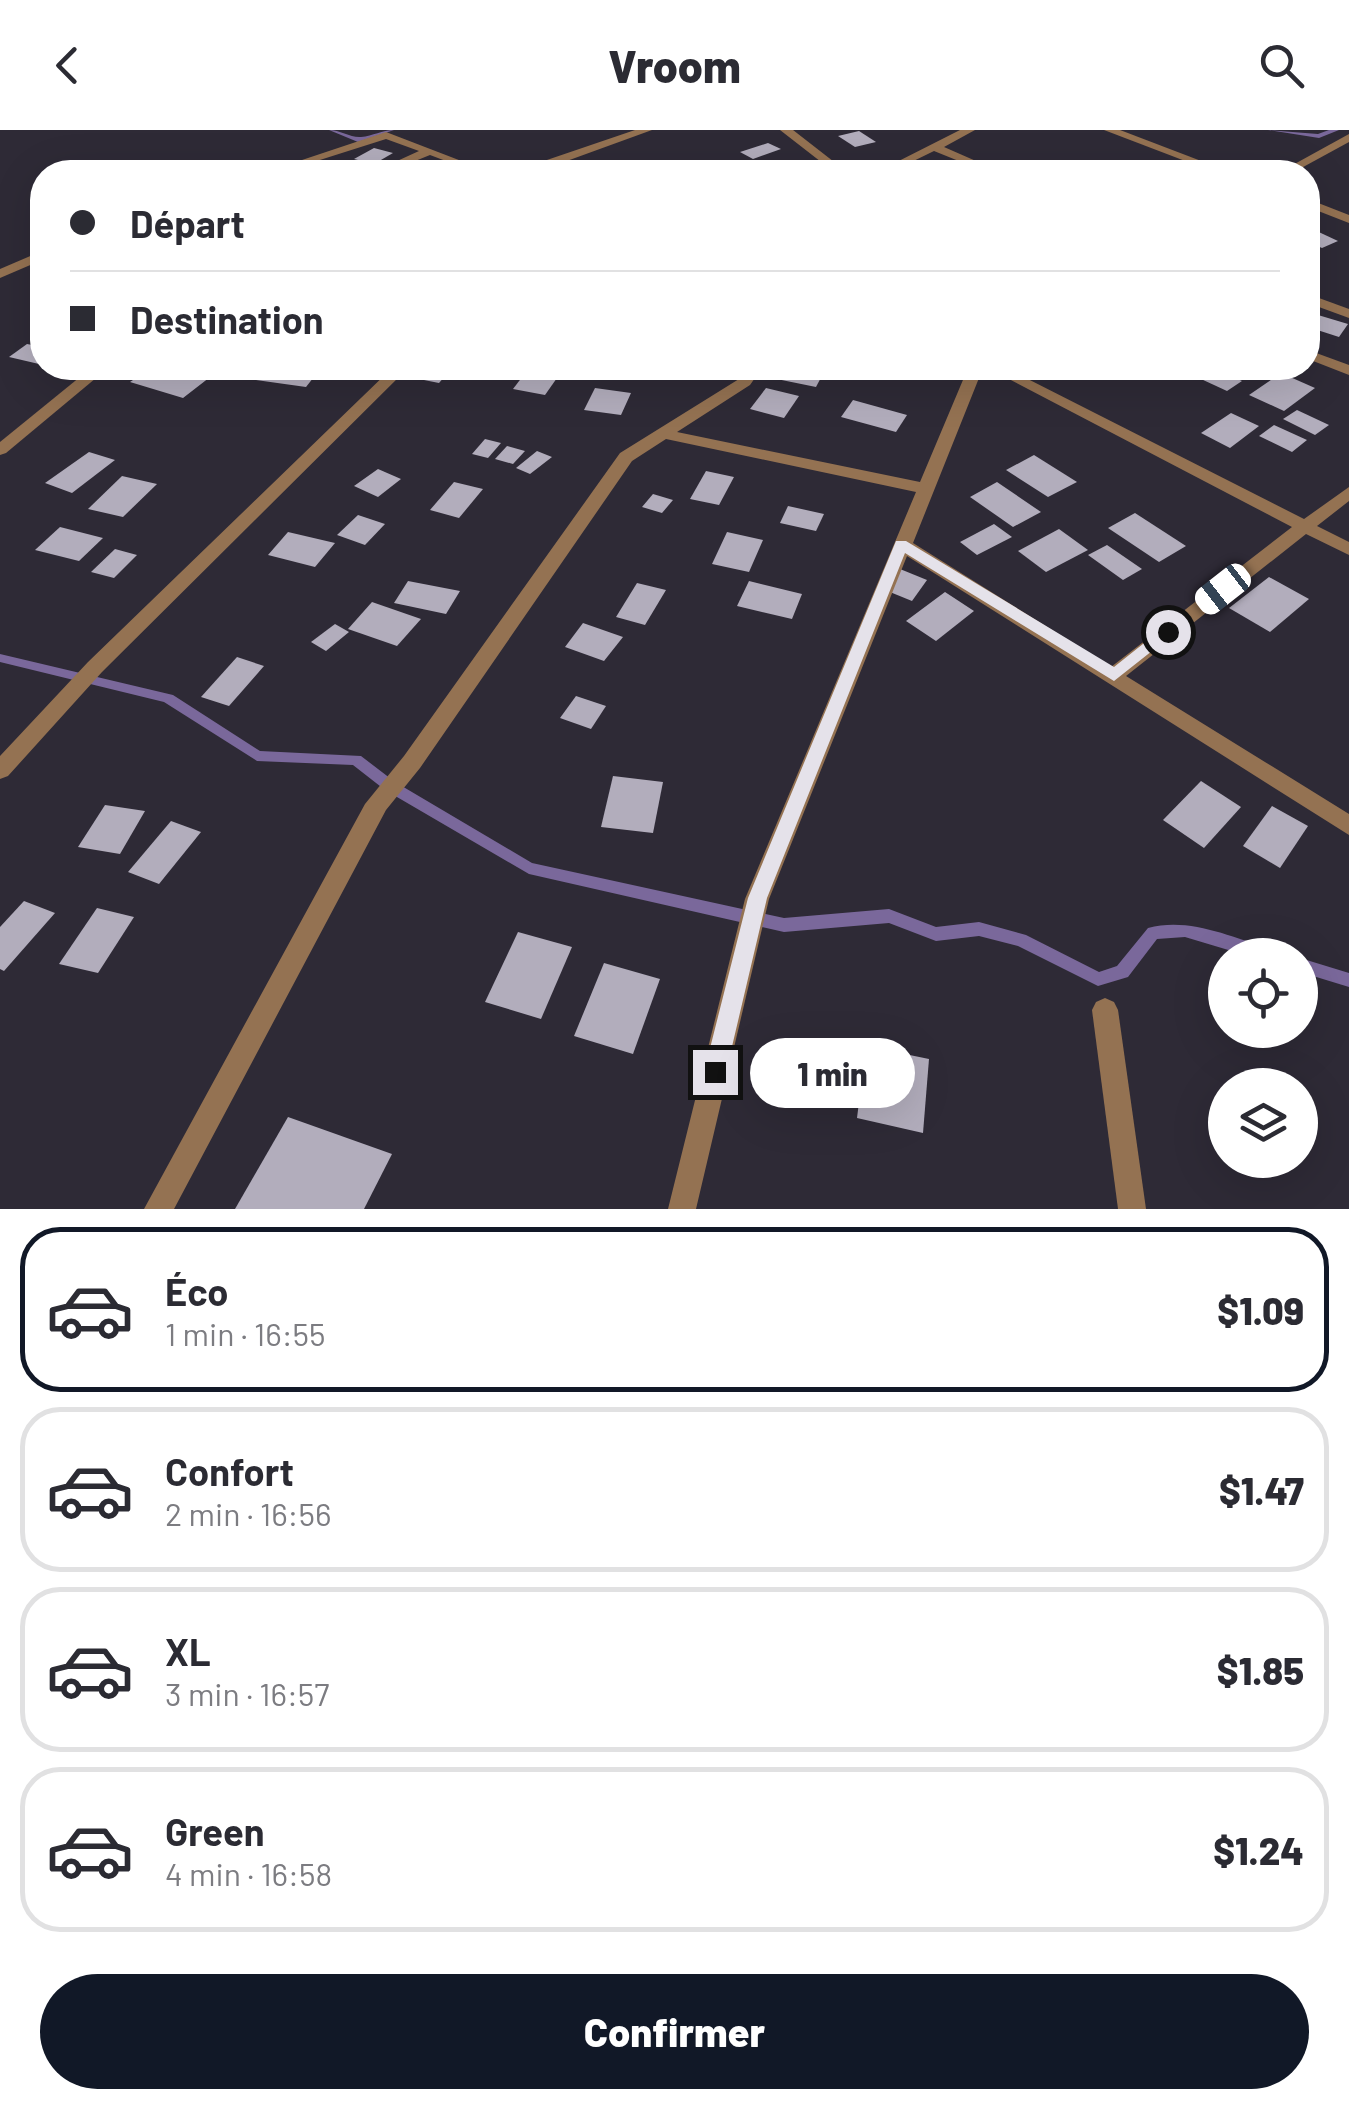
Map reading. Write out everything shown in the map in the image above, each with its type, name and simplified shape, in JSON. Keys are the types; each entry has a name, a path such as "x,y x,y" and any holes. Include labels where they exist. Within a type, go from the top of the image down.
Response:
{"street":[{"path":"559,160 646,130"},
{"path":"786,130 825,160"},
{"path":"907,160 970,130"},
{"path":"1110,130 1191,160"},
{"path":"309,160 386,135 451,160"},
{"path":"1308,160 1347,139"},
{"path":"934,147 966,160"},
{"path":"408,160 428,152"},
{"path":"1320,207 1349,218"},
{"path":"0,274 30,260"},
{"path":"1320,303 1349,314"},
{"path":"1320,359 1349,370"},
{"path":"0,450 85,380"},
{"path":"0,770 62,700 388,380"},
{"path":"373,810 412,762 626,457 746,380"},
{"path":"682,1209 757,898 971,380"},
{"path":"1019,380 1349,549"},
{"path":"666,434 927,488"},
{"path":"1114,675 1349,492"},
{"path":"901,544 1349,826"},
{"path":"158,1209 373,810 390,786"},
{"path":"1104,1010 1132,1209"}],"building":[{"path":"859,131 876,142 855,147 838,136"},
{"path":"768,143 781,149 753,159 740,152"},
{"path":"374,148 393,153 381,160 354,159"},
{"path":"1320,233 1338,241 1322,248"},
{"path":"1320,316 1348,324 1339,337 1320,331"},
{"path":"27,344 30,345 30,362 9,357"},
{"path":"133,380 206,380 183,398 130,382"},
{"path":"256,380 312,380 306,387"},
{"path":"520,380 556,380 545,395 513,389"},
{"path":"782,380 820,380 816,387"},
{"path":"1203,380 1242,381 1227,391"},
{"path":"1271,380 1297,380 1315,388 1284,411 1249,395"},
{"path":"595,388 631,393 621,415 584,410"},
{"path":"766,388 799,396 784,418 750,409"},
{"path":"853,400 907,415 896,432 841,417"},
{"path":"1297,410 1329,425 1315,435 1283,419"},
{"path":"1231,413 1259,426 1230,448 1201,433"},
{"path":"1274,425 1307,440 1292,452 1259,436"},
{"path":"485,439 501,443 488,458 472,454"},
{"path":"507,446 525,451 513,464 495,459"},
{"path":"537,451 552,457 530,474 516,468"},
{"path":"89,452 115,460 72,493 45,483"},
{"path":"1034,455 1077,482 1048,497 1006,470"},
{"path":"378,469 401,479 378,497 354,486"},
{"path":"706,471 734,477 719,505 690,499"},
{"path":"122,476 157,484 123,517 88,509"},
{"path":"454,482 483,489 459,518 430,510"},
{"path":"997,482 1041,512 1013,527 970,497"},
{"path":"653,494 673,500 662,513 642,507"},
{"path":"788,506 824,514 816,531 780,523"},
{"path":"1135,513 1186,546 1159,562 1108,528"},
{"path":"358,515 385,524 365,545 337,535"},
{"path":"994,524 1012,537 977,555 960,542"},
{"path":"60,527 103,538 79,561 35,550"},
{"path":"1059,529 1088,550 1046,572 1018,551"},
{"path":"288,532 335,543 315,567 268,555"},
{"path":"727,532 763,540 749,572 712,564"},
{"path":"1107,545 1142,569 1123,580 1088,555"},
{"path":"115,549 137,555 114,578 91,572"},
{"path":"900,569 927,580 912,601 885,590"},
{"path":"1269,577 1309,599 1270,632 1229,608"},
{"path":"408,581 460,591 446,614 394,603"},
{"path":"749,581 802,594 792,619 737,606"},
{"path":"637,583 666,590 645,625 616,617"},
{"path":"945,592 974,611 936,641 906,621"},
{"path":"372,602 421,619 397,646 348,629"},
{"path":"583,623 623,637 604,661 565,647"},
{"path":"335,624 349,632 326,651 311,642"},
{"path":"237,657 264,666 229,706 201,697"},
{"path":"576,696 606,706 591,729 560,718"},
{"path":"613,776 663,782 653,833 601,827"},
{"path":"1201,781 1241,807 1204,848 1163,820"},
{"path":"105,805 145,811 120,854 78,847"},
{"path":"1272,806 1308,826 1280,868 1243,846"},
{"path":"171,821 201,832 159,884 128,872"},
{"path":"24,901 55,913 4,971 0,969 0,927"},
{"path":"97,908 134,917 98,973 59,964"},
{"path":"518,932 572,947 541,1019 485,1002"},
{"path":"604,963 660,979 633,1054 574,1036"},
{"path":"866,1046 929,1059 923,1133 857,1118"},
{"path":"288,1117 392,1154 364,1209 235,1209"}],"waterway":[{"path":"332,130 358,140 391,130"},
{"path":"1271,130 1319,136 1336,130"},
{"path":"0,658 168,698 257,756 356,760 390,786 529,868 784,925 889,916 936,934 979,929 1021,940 1098,979 1122,972 1153,933 1185,930 1212,938"},
{"path":"1318,971 1349,980"}],"route":[{"path":"715,1072 757,898 901,544 1114,675 1168,632"}]}
